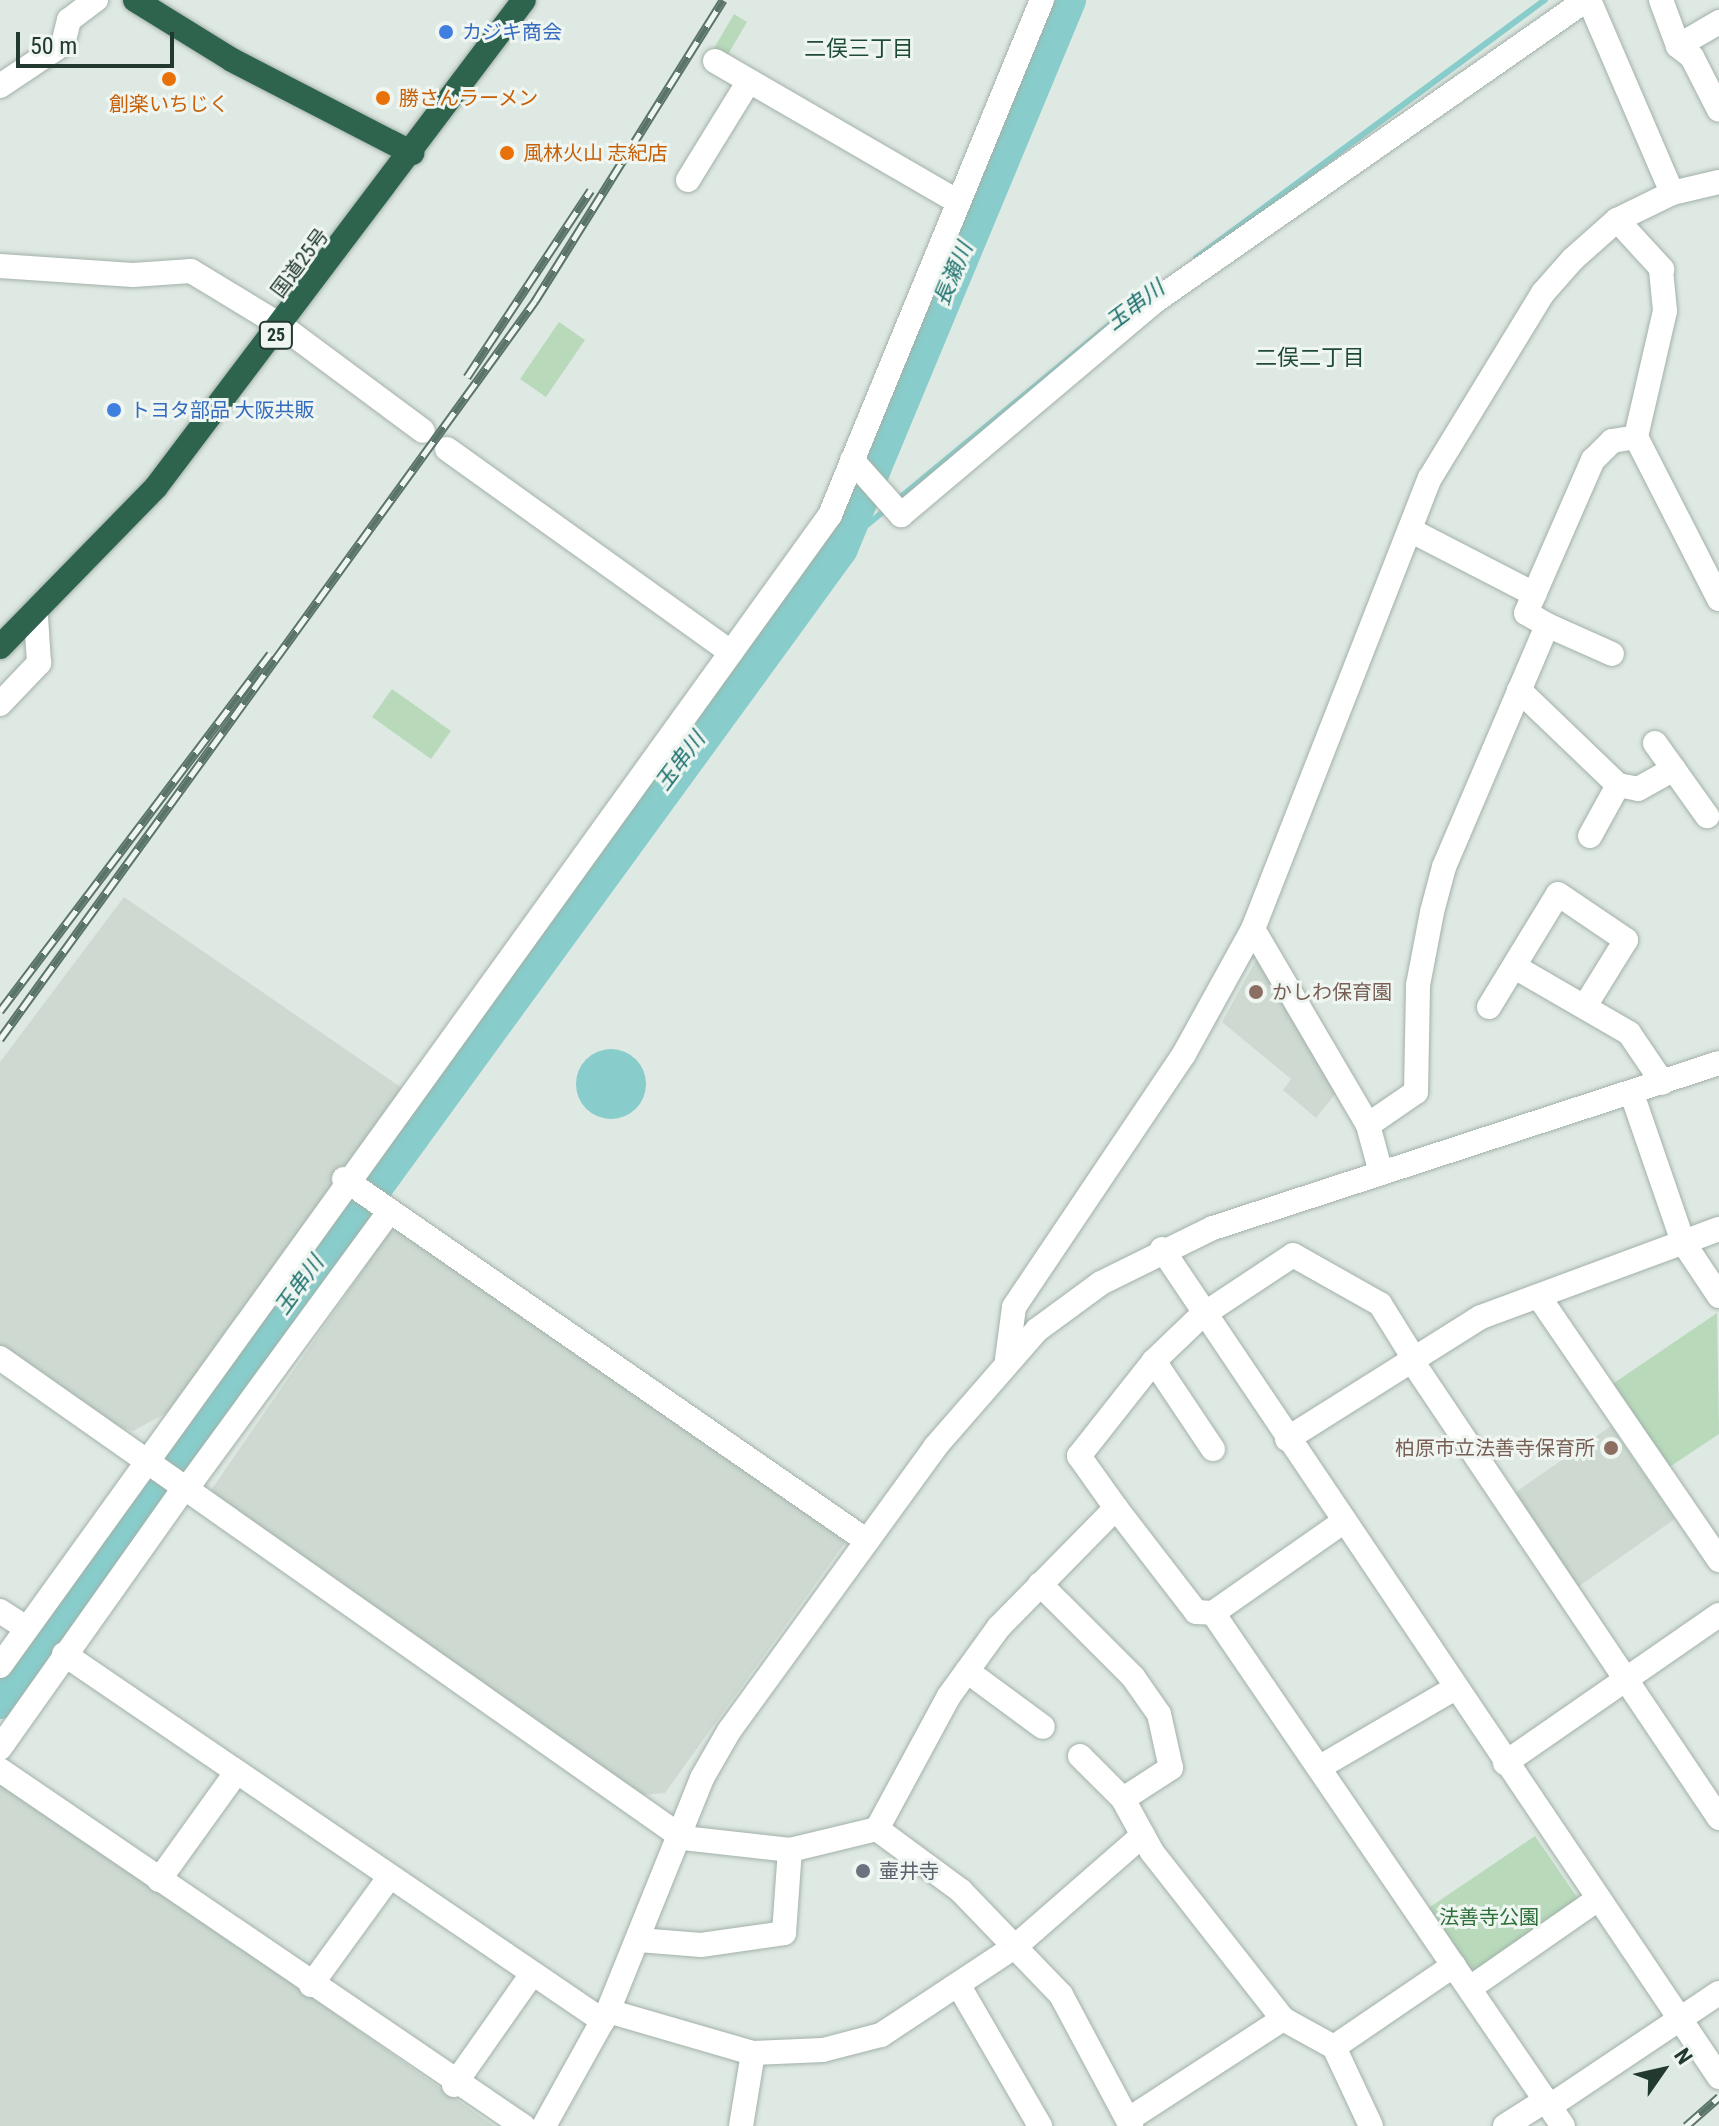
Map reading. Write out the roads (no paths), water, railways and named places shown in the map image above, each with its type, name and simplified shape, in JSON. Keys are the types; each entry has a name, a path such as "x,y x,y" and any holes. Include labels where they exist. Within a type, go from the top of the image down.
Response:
{"highway":[{"path":"135,0 232,60 412,153"},
{"name":"国道25号","path":"4,639 36,616 156,487 283,327 524,0"}],"street":[{"path":"0,86 63,44 69,20 96,0"},
{"path":"0,1666 25,1627 150,1463 830,515 1042,0"},
{"path":"852,460 901,515 1155,301 1588,0 1672,193"},
{"path":"1661,0 1678,46 1692,57 1719,110"},
{"path":"1678,46 1719,22"},
{"path":"715,61 958,202"},
{"path":"688,180 749,81"},
{"path":"1007,1359 1014,1307 1184,1054 1253,929 1430,478 1543,293 1617,220 1672,193 1719,182"},
{"path":"1617,220 1662,270 1665,311 1636,437 1719,599"},
{"path":"0,266 133,275 191,271 283,327 423,431"},
{"path":"1612,654 1526,613 1593,460 1612,441 1636,437"},
{"path":"447,449 731,652"},
{"path":"1410,530 1534,594"},
{"path":"0,704 39,663 36,616"},
{"path":"1368,1125 1416,1092 1418,985 1436,897 1547,625"},
{"path":"1519,690 1618,785 1638,789 1674,769"},
{"path":"1655,743 1707,816"},
{"path":"1590,836 1618,785"},
{"path":"1489,1007 1558,894 1626,940 1585,1006"},
{"path":"1253,929 1368,1125 1381,1173"},
{"path":"1515,967 1629,1033 1663,1083"},
{"path":"544,2126 605,2016 683,1838 702,1778 729,1731 867,1541 1007,1359 1101,1283 1162,1249 1381,1173 1632,1094 1719,1063"},
{"path":"1632,1094 1683,1242 1719,1296"},
{"path":"350,1183 867,1541"},
{"path":"0,1748 64,1654 386,1208"},
{"path":"1287,1439 1481,1317 1719,1229"},
{"path":"1162,1249 1201,1316 1719,2077"},
{"path":"1343,1522 1213,1613 1196,1612 1079,1456 1154,1361 1201,1316 1293,1255 1380,1304 1412,1358 1719,1818"},
{"path":"1539,1297 1719,1560"},
{"path":"0,1358 683,1838 790,1850 877,1829 967,1671 1040,1584 1116,1508"},
{"path":"1154,1361 1213,1449"},
{"path":"1040,1584 1133,1677 1159,1714 1171,1768 1123,1799"},
{"path":"0,1611 25,1627"},
{"path":"1213,1613 1553,2111"},
{"path":"1505,1763 1719,1615"},
{"path":"64,1654 530,1977 605,2016 753,2053 823,2050 881,2035 1017,1945 1143,1835"},
{"path":"967,1671 1043,1727"},
{"path":"1320,1767 1455,1688"},
{"path":"1080,1756 1123,1799 1143,1835 1283,2019 1334,2047 1371,2126"},
{"path":"0,1770 454,2085 523,2126"},
{"path":"159,1880 236,1773"},
{"path":"877,1829 961,1891 1017,1945 1089,2036 1130,2124 1283,2019"},
{"path":"639,1940 701,1945 784,1933 790,1850"},
{"path":"311,1985 388,1879"},
{"path":"1470,1988 1598,1899"},
{"path":"1334,2047 1454,1965"},
{"path":"454,2085 530,1977"},
{"path":"959,1986 1040,2126"},
{"path":"1505,2126 1553,2111 1719,1993"},
{"path":"741,2126 753,2053"}],"water":[{"path":"618,1049 640,1064 646,1084 644,1098 636,1109 625,1117 604,1119 586,1109 578,1098 576,1077 586,1059 597,1051"}],"waterway":[{"name":"玉串川","path":"0,1700 839,548 1067,0"},
{"name":"玉串川","path":"1196,258 1545,0"},
{"name":"玉串川","path":"897,500 1120,316"},
{"name":"玉串川","path":"839,548 889,507"}],"railway":[{"path":"0,1039 535,301 723,0"},
{"path":"467,377 591,190"},
{"path":"0,1011 270,654"},
{"path":"1686,2126 1719,2097"}],"place":[{"name":"カジキ商会","path":"446,32"},
{"name":"創楽いちじく","path":"169,79"},
{"name":"勝さんラーメン","path":"383,98"},
{"name":"風林火山 志紀店","path":"507,153"},
{"name":"トヨタ部品 大阪共販","path":"114,410"},
{"name":"かしわ保育園","path":"1256,992"},
{"name":"柏原市立法善寺保育所","path":"1611,1448"},
{"name":"壷井寺","path":"863,1871"}],"district":[{"name":"二俣三丁目","path":"859,49"},
{"name":"二俣二丁目","path":"1310,358"}],"water label":[{"name":"長瀬川","path":"953,274"}],"park label":[{"name":"法善寺公園","path":"1489,1917"}]}
